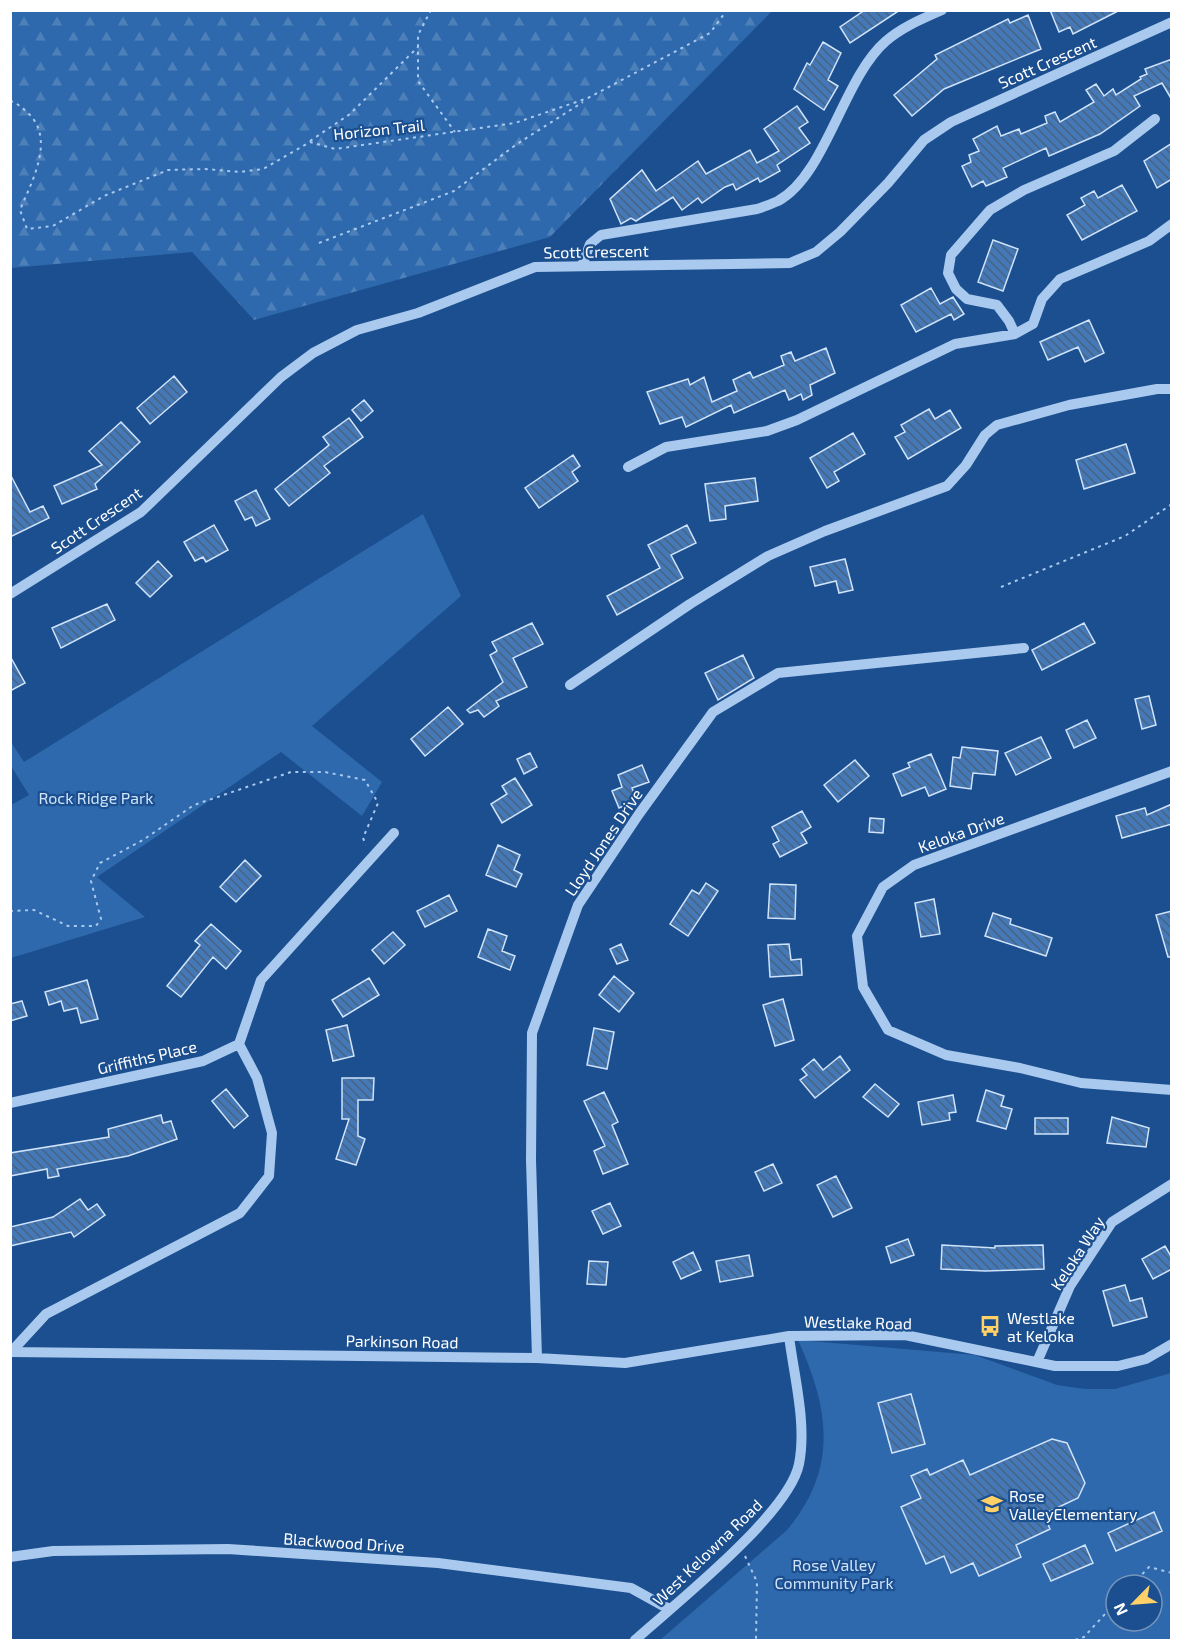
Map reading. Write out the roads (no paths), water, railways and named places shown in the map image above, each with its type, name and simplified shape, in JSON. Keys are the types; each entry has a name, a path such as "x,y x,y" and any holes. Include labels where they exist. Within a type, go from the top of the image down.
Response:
{"street":[{"path":"582,266 590,244 601,235 757,209 780,200 802,179 832,130 860,73 884,42 907,26 942,10"},
{"name":"Scott Crescent","path":"10,594 141,512 273,384 313,353 357,330 418,313 535,267 790,263 816,252 888,183 924,140 951,122 1172,22"},
{"path":"1015,334 997,305 967,299 956,289 948,273 951,255 990,210 1024,190 1114,152 1155,118"},
{"path":"628,466 666,447 768,431 797,420 955,344 1015,334 1033,324 1042,299 1060,279 1149,241 1172,224"},
{"path":"570,685 690,604 768,556 825,531 947,486 966,465 985,435 997,425 1069,405 1157,389 1172,389"},
{"name":"Lloyd Jones Drive","path":"537,1358 531,1160 532,1033 578,905 639,814 713,712 778,673 1023,648"},
{"name":"Keloka Drive","path":"1172,771 914,865 883,887 857,936 863,987 888,1030 946,1055 1020,1068 1081,1083 1172,1090"},
{"path":"239,1044 261,980 393,833"},
{"name":"Parkinson Road","path":"11,1352 46,1314 240,1213 269,1176 272,1133 257,1078 239,1044"},
{"name":"Griffiths Place","path":"10,1103 203,1061 239,1044"},
{"name":"Keloka Way","path":"1037,1362 1070,1286 1112,1222 1172,1184"},
{"name":"Westlake Road","path":"789,1336 905,1335 1054,1366 1118,1366 1146,1359 1172,1344"},
{"name":"Parkinson Road","path":"11,1352 537,1358 625,1363 789,1336"},
{"name":"West Kelowna Road","path":"635,1641 740,1546 777,1506 799,1466 801,1424 789,1336"},
{"name":"Blackwood Drive","path":"10,1557 53,1551 228,1549 438,1563 631,1588 669,1609"}],"place":[{"name":"Westlake at Keloka","path":"990,1326"},
{"name":"Rose ValleyElementary","path":"992,1504"}],"park label":[{"name":"Rock Ridge Park","path":"96,797"},
{"name":"Rose Valley Community Park","path":"834,1573"}]}
